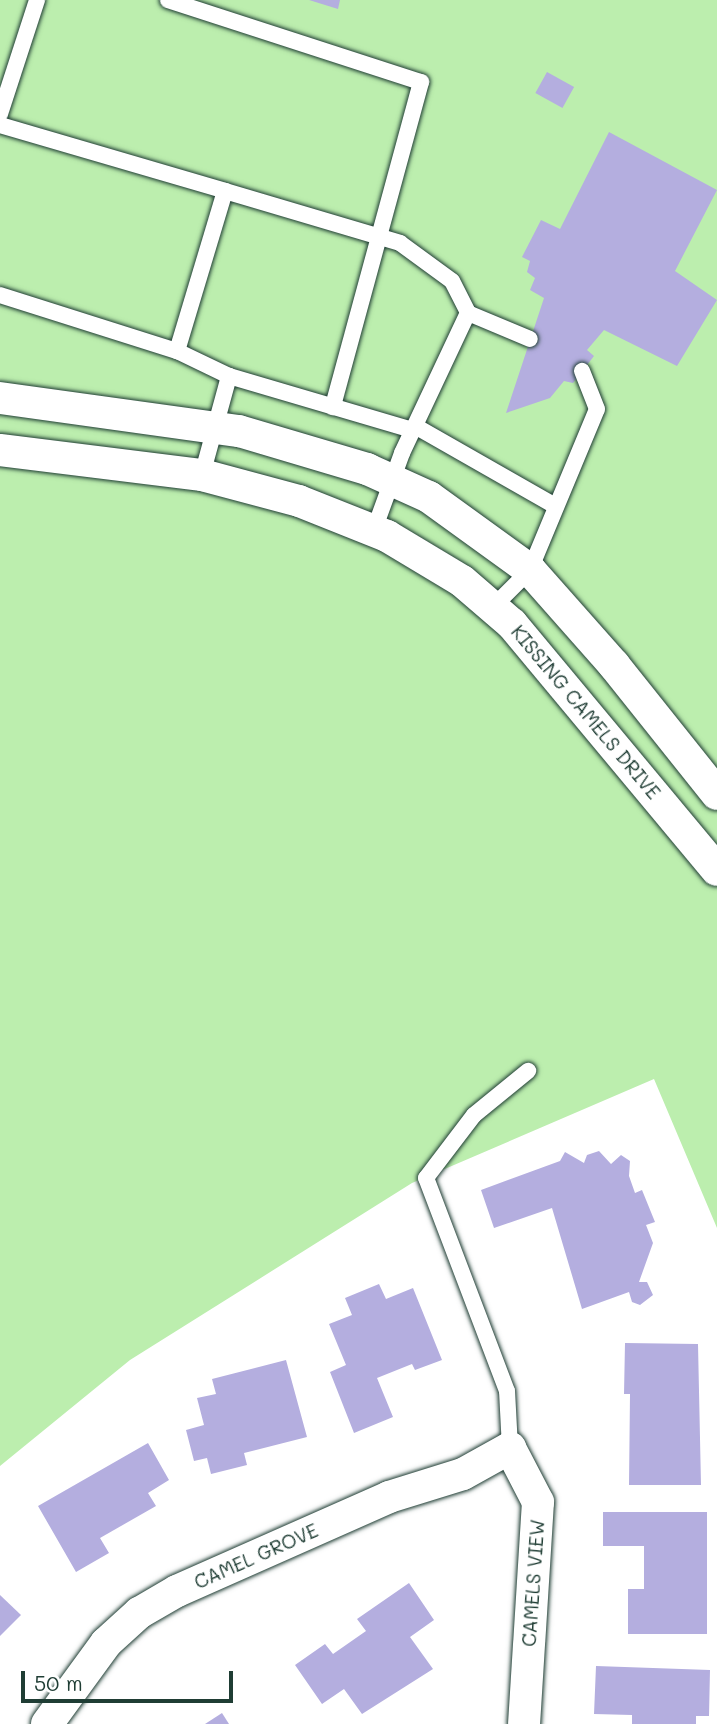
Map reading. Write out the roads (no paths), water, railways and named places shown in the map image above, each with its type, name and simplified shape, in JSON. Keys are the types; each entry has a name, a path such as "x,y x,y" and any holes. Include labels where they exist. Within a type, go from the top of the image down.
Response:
{"street":[{"path":"0,398 217,428 392,479 429,497 530,570 614,665 717,794"},
{"name":"KISSING CAMELS DRIVE","path":"0,450 202,475 287,497 374,530 462,581 493,607 562,680 717,870"},
{"name":"CAMEL GROVE","path":"47,1724 106,1643 139,1614 177,1591 388,1497 463,1474 510,1448"},
{"name":"CAMELS VIEW","path":"510,1448 538,1502 524,1724"}],"lane":[{"path":"0,114 37,0"},
{"path":"168,0 421,82 333,407"},
{"path":"0,125 400,243 452,281 468,313 530,340"},
{"path":"177,351 225,191"},
{"path":"0,295 177,351 229,376 414,428 555,506"},
{"path":"374,530 414,428 468,313"},
{"path":"493,607 530,570 597,409 582,371"},
{"path":"202,475 217,428 229,376"},
{"path":"510,1448 507,1391 426,1178 474,1115 528,1070"}]}
